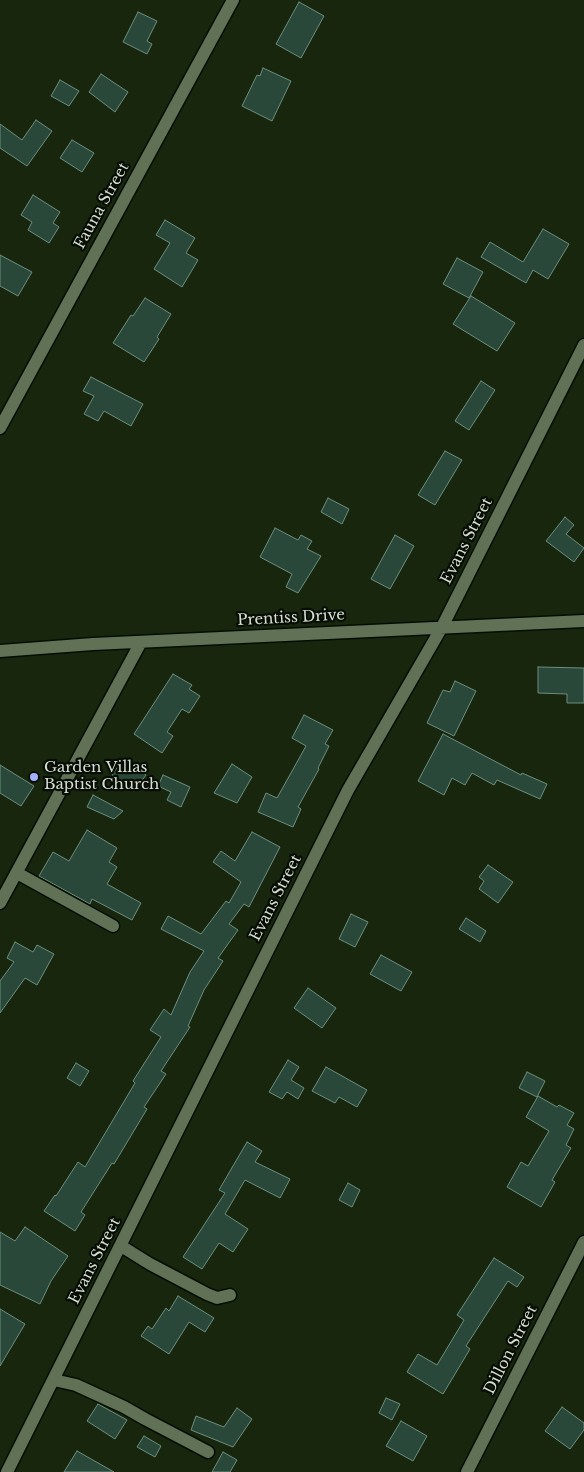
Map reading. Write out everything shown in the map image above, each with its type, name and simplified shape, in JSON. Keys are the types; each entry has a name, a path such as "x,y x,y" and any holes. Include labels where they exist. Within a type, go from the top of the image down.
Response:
{"street":[{"name":"Fauna Street","path":"0,428 233,0"},
{"name":"Evans Street","path":"7,1472 348,790 442,627 584,345"},
{"name":"Prentiss Drive","path":"0,651 141,642 584,620"},
{"path":"0,902 141,642"},
{"path":"17,873 113,926"},
{"name":"Dillon Street","path":"467,1472 584,1242"},
{"path":"121,1246 150,1264 207,1294 217,1298 230,1295"},
{"path":"54,1380 76,1385 124,1407 208,1452"}],"building":[{"path":"299,2 324,16 301,58 276,44"},
{"path":"138,12 157,21 147,41 152,44 147,54 123,42"},
{"path":"263,68 291,81 272,121 242,106 257,75 260,76"},
{"path":"101,74 128,92 115,112 89,92"},
{"path":"60,80 79,91 69,106 51,96"},
{"path":"36,120 52,131 27,166 0,148 0,124 22,140"},
{"path":"72,140 94,153 82,172 60,158"},
{"path":"33,195 60,212 53,223 59,227 49,243 28,230 32,222 21,215"},
{"path":"165,220 195,238 186,253 198,260 182,287 154,269 170,243 156,235"},
{"path":"543,229 569,244 548,279 533,270 526,283 481,257 490,242 523,262"},
{"path":"0,255 32,272 18,296 0,286"},
{"path":"457,258 483,272 469,298 443,284"},
{"path":"471,296 515,323 497,351 453,324"},
{"path":"145,298 171,314 157,337 159,339 144,362 113,343 131,315 133,316"},
{"path":"91,377 143,404 131,426 104,411 98,421 84,414 94,396 83,391"},
{"path":"481,381 495,390 469,430 455,421"},
{"path":"445,451 462,460 435,505 418,495"},
{"path":"328,498 349,509 342,524 321,512"},
{"path":"565,517 574,525 566,534 584,548 574,562 546,541"},
{"path":"275,528 298,540 301,535 312,541 307,549 321,556 298,593 286,587 292,574 260,557"},
{"path":"395,535 414,546 390,589 371,579"},
{"path":"538,667 584,668 584,703 567,703 567,694 538,693"},
{"path":"173,674 192,685 189,689 200,696 189,713 182,709 167,732 173,736 162,753 134,734"},
{"path":"455,681 476,691 454,736 427,723 443,690 450,692"},
{"path":"304,715 333,730 325,744 329,746 319,769 298,807 301,809 293,827 258,812 266,793 277,798 306,746 292,738"},
{"path":"443,734 521,775 522,773 547,784 540,799 497,780 494,785 472,773 465,785 452,778 444,795 418,781"},
{"path":"123,759 146,775 134,791 112,775"},
{"path":"232,764 252,777 237,803 214,793"},
{"path":"0,765 34,786 21,806 0,793"},
{"path":"163,775 190,787 181,807 167,800 171,792 158,786"},
{"path":"93,795 123,811 114,819 87,807"},
{"path":"87,830 117,848 109,862 117,867 107,884 141,903 132,920 92,899 90,904 39,876 53,852 69,861"},
{"path":"252,832 280,847 249,907 244,904 229,924 238,930 218,958 223,961 204,990 188,1026 190,1027 161,1071 166,1074 144,1107 147,1109 114,1164 112,1163 81,1212 85,1215 75,1231 44,1211 78,1162 85,1167 135,1083 133,1081 161,1037 150,1030 164,1009 171,1015 190,972 204,951 161,929 168,916 201,934 226,901 229,903 241,882 213,862 221,851 235,861"},
{"path":"488,865 513,882 498,903 479,889 484,881 479,877"},
{"path":"351,914 368,922 355,947 339,939"},
{"path":"466,918 486,931 480,942 459,929"},
{"path":"15,942 33,952 37,945 54,954 37,985 25,978 0,1013 0,981 14,962 7,958"},
{"path":"381,955 412,972 401,991 370,974"},
{"path":"308,988 336,1008 322,1028 294,1008"},
{"path":"288,1060 299,1067 291,1080 304,1088 298,1099 287,1092 282,1099 269,1092"},
{"path":"76,1063 89,1071 80,1086 67,1078"},
{"path":"326,1067 367,1090 357,1107 339,1097 335,1103 312,1091"},
{"path":"527,1072 545,1081 537,1097 519,1088"},
{"path":"538,1096 557,1107 559,1105 574,1113 567,1125 574,1129 566,1145 571,1148 552,1180 555,1182 541,1207 507,1187 521,1162 528,1166 549,1131 526,1117"},
{"path":"247,1142 262,1151 255,1162 290,1179 280,1198 245,1180 225,1214 248,1229 233,1252 219,1243 202,1269 183,1257 225,1193 219,1190"},
{"path":"348,1183 360,1190 352,1207 339,1200"},
{"path":"25,1227 68,1256 51,1281 40,1304 0,1285 0,1232 15,1241"},
{"path":"494,1258 524,1277 517,1287 508,1281 466,1346 470,1349 443,1394 407,1372 418,1354 437,1365 464,1320 457,1315"},
{"path":"178,1296 214,1318 205,1332 189,1322 169,1354 141,1336 148,1326 152,1329 166,1308 169,1311"},
{"path":"0,1309 25,1324 0,1366"},
{"path":"386,1398 400,1404 392,1420 379,1413"},
{"path":"98,1404 127,1420 115,1439 87,1421"},
{"path":"562,1407 584,1423 584,1430 570,1449 545,1431"},
{"path":"237,1408 252,1419 233,1447 191,1430 196,1416 224,1427"},
{"path":"401,1421 427,1436 413,1461 386,1446"},
{"path":"144,1436 161,1446 155,1457 137,1447"},
{"path":"77,1451 114,1472 64,1472"},
{"path":"223,1452 237,1460 230,1472 212,1472"}],"place":[{"name":"Garden Villas Baptist Church","path":"34,777"}]}
